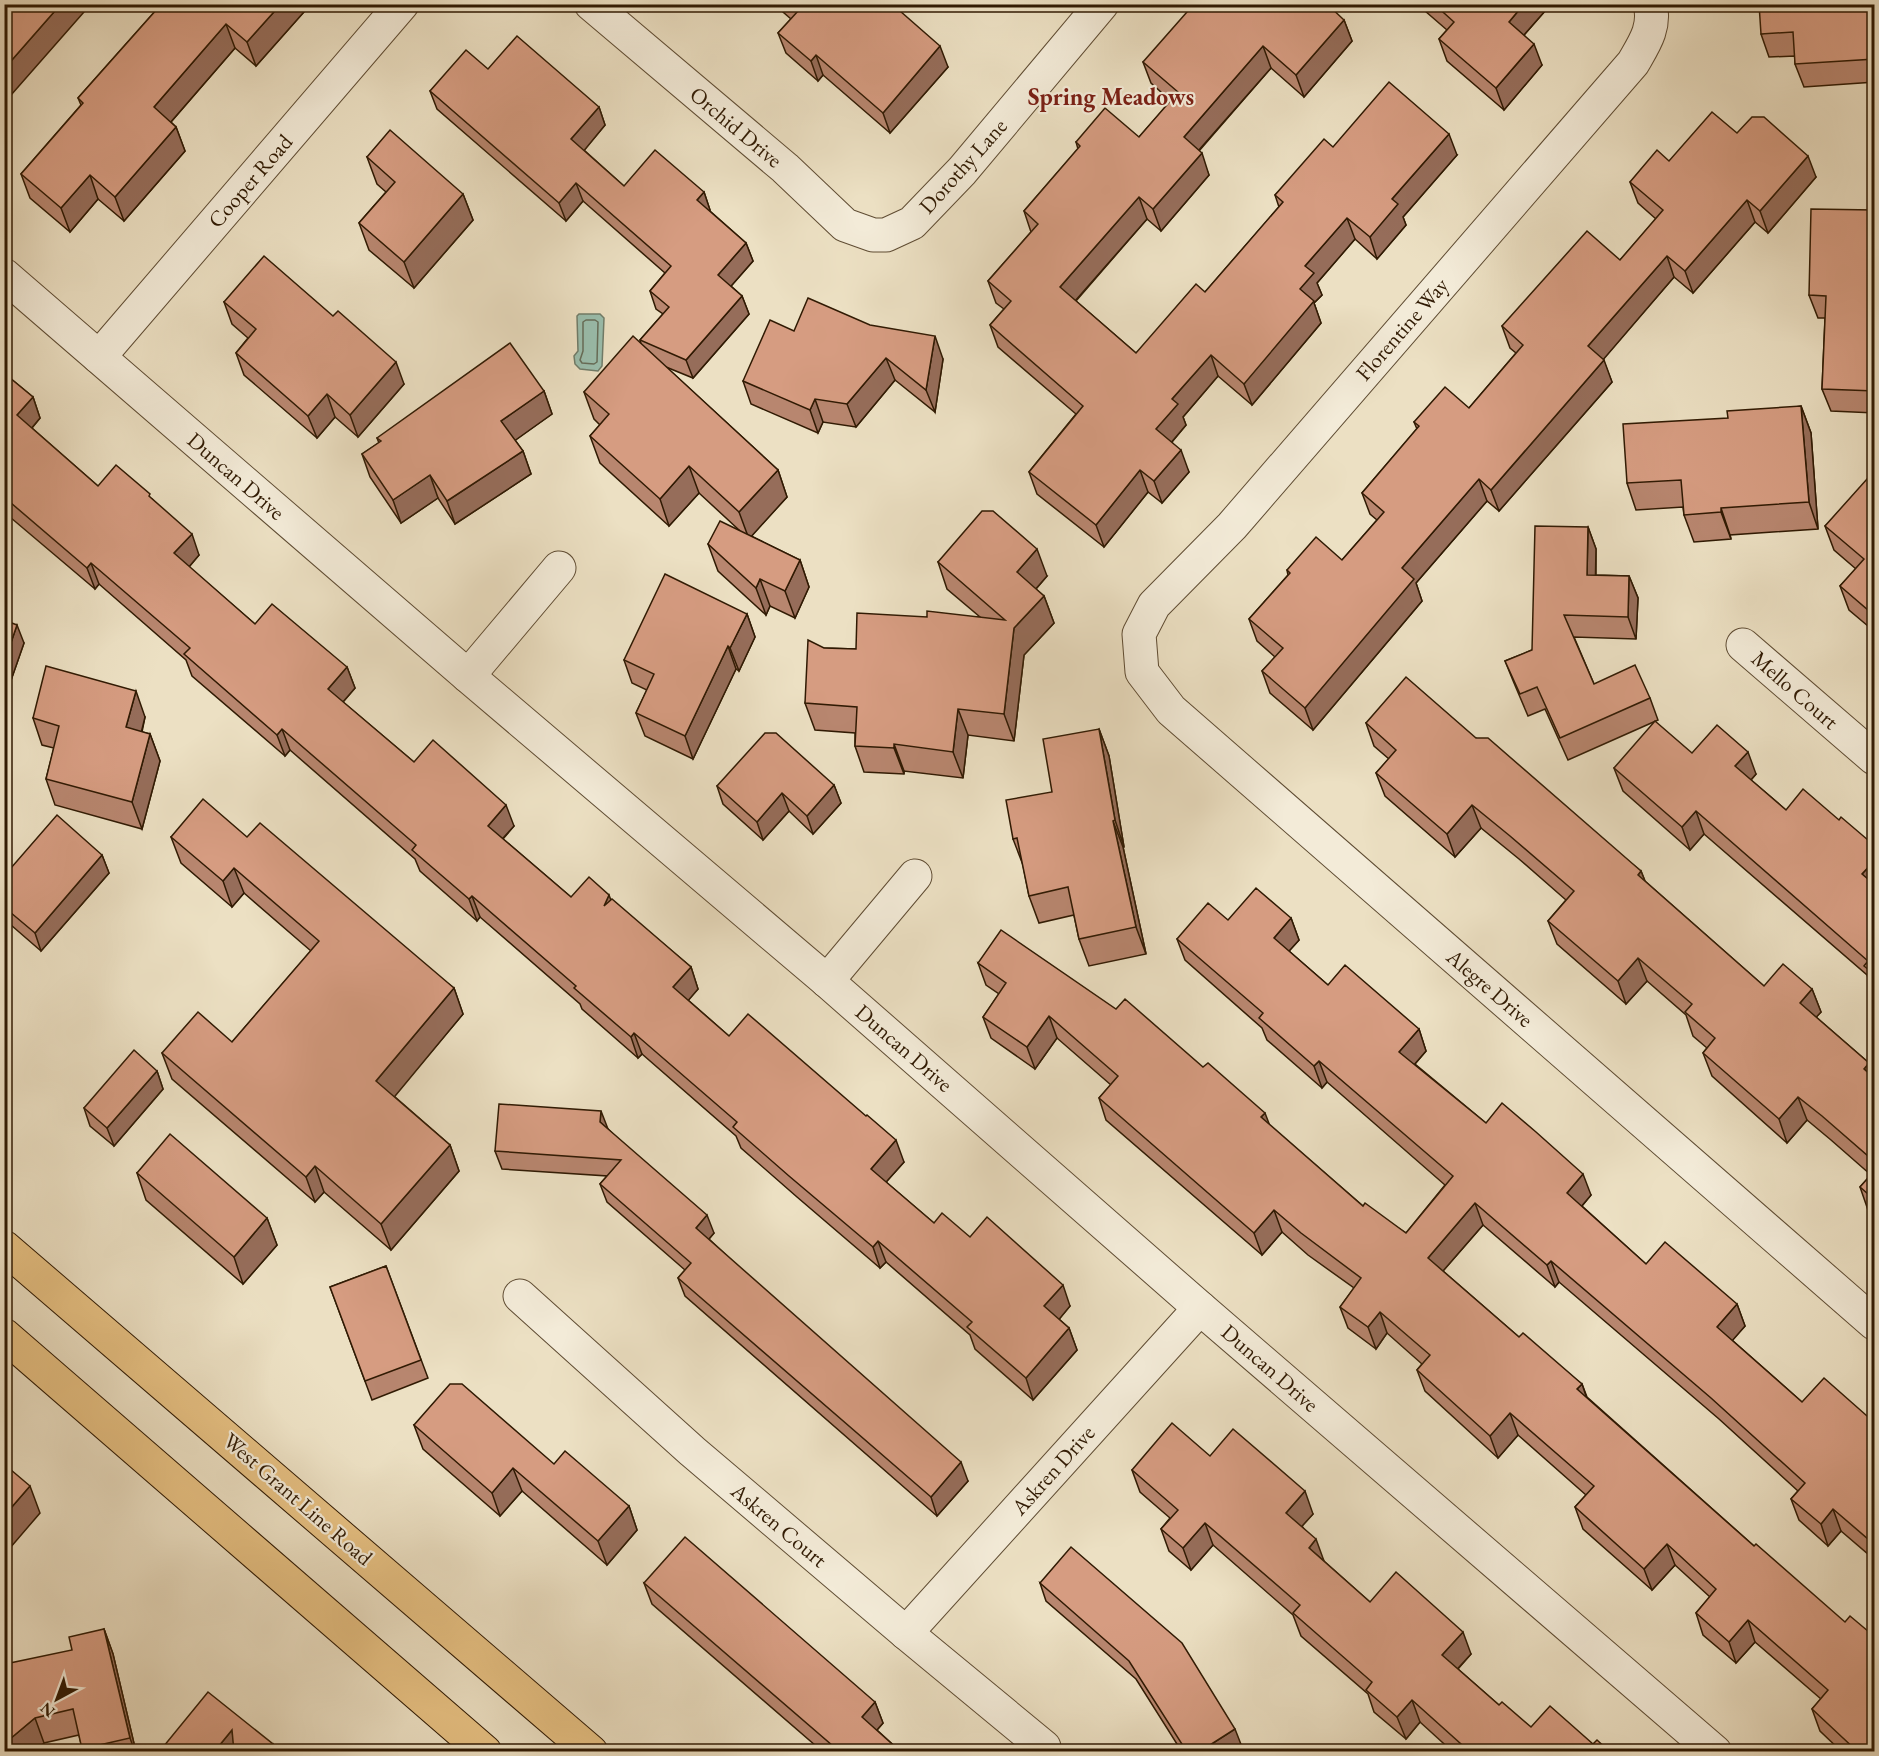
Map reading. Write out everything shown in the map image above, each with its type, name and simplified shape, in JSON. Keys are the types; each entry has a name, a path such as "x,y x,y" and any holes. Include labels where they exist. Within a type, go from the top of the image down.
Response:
{"main road":[{"name":"West Grant Line Road","path":"4,1246 591,1752"},
{"path":"4,1335 485,1752"}],"street":[{"name":"Cooper Road","path":"99,357 402,4"},
{"name":"Orchid Drive","path":"591,4 785,168 845,225 873,235 886,235"},
{"name":"Dorothy Lane","path":"886,235 912,223 962,171 1102,4"},
{"name":"Florentine Way","path":"1139,634 1154,605 1232,526 1633,63 1650,32 1651,9"},
{"name":"Duncan Drive","path":"4,275 468,676 827,981 1200,1308 1715,1752"},
{"path":"468,676 559,568"},
{"name":"Alegre Drive","path":"1139,634 1142,672 1171,710 1875,1323"},
{"name":"Mello Court","path":"1743,645 1875,758"},
{"path":"827,981 915,876"},
{"name":"Askren Court","path":"520,1296 692,1450 906,1633 1044,1747"},
{"name":"Askren Drive","path":"906,1633 1200,1308"}],"water":[{"path":"579,314 600,314 604,318 602,366 598,371 580,369 575,364 574,356 578,351 577,316"}],"building":[{"path":"4,4 61,4 4,69"},
{"path":"158,4 281,4 247,42 226,24 154,107 176,127 115,197 90,175 61,208 21,174 83,103 78,98 158,8 156,7"},
{"path":"791,4 892,4 940,46 883,113 816,55 811,61 778,33 798,11"},
{"path":"1194,4 1327,4 1344,20 1296,75 1263,46 1184,137 1202,153 1153,209 1139,197 1060,287 1136,353 1196,284 1205,292 1283,202 1275,195 1324,139 1333,147 1389,82 1449,134 1392,199 1398,204 1370,237 1347,218 1305,266 1314,273 1300,289 1314,301 1244,384 1211,355 1172,399 1178,404 1156,429 1181,450 1154,481 1140,470 1096,525 1029,472 1083,406 990,325 1011,301 988,281 1038,224 1024,211 1080,146 1076,142 1105,108 1139,137 1178,92 1143,62"},
{"path":"1434,4 1524,4 1509,22 1534,44 1496,88 1439,39 1454,22"},
{"path":"1759,4 1875,4 1875,59 1795,64 1793,32 1761,34"},
{"path":"517,36 599,107 571,139 624,186 655,150 704,192 697,200 746,243 718,275 742,296 686,360 640,340 669,307 650,291 671,266 576,183 559,203 430,91 466,50 488,69"},
{"path":"1712,112 1737,133 1752,117 1764,117 1808,156 1760,211 1747,200 1685,271 1667,256 1588,346 1604,360 1491,490 1479,479 1402,568 1414,579 1305,708 1262,671 1283,648 1249,619 1290,573 1287,570 1316,537 1342,560 1384,512 1362,493 1419,426 1414,422 1445,387 1469,408 1523,345 1502,326 1587,231 1620,260 1663,210 1630,182 1657,150 1669,161"},
{"path":"390,130 463,194 404,262 359,223 395,182 367,157"},
{"path":"1811,209 1874,210 1875,391 1822,389 1826,296 1809,295"},
{"path":"264,256 333,316 338,311 396,362 350,415 327,394 308,416 236,353 256,329 224,302"},
{"path":"808,298 870,325 935,336 926,390 886,358 847,404 815,399 810,410 743,381 770,320 794,331"},
{"path":"633,336 778,470 739,512 689,466 660,499 590,436 609,414 584,392"},
{"path":"510,343 544,391 501,421 523,451 447,501 430,475 393,500 362,454 381,441 377,438"},
{"path":"4,373 33,397 17,415 98,486 116,465 150,494 149,496 192,534 174,553 255,624 272,604 347,667 328,689 414,762 433,740 506,805 488,826 571,897 589,877 609,895 604,906 612,899 691,967 673,987 729,1036 748,1014 896,1140 871,1169 934,1223 942,1213 970,1237 987,1217 1063,1285 1044,1306 1069,1328 1026,1378 967,1327 972,1322 878,1241 873,1247 789,1176 733,1127 737,1122 634,1033 631,1037 472,896 469,899 412,850 416,845 282,729 277,735 184,654 190,648 91,563 87,568 4,497"},
{"path":"1801,406 1809,502 1721,508 1721,512 1684,515 1681,480 1627,483 1623,424 1728,418 1727,411"},
{"path":"1867,479 1875,486 1875,616 1840,586 1864,559 1825,526"},
{"path":"982,511 993,511 1037,549 1017,572 1044,596 1014,628 1004,714 958,709 953,752 894,744 894,748 855,746 857,707 805,703 808,640 824,648 856,649 857,613 927,617 927,611 1005,620 938,562"},
{"path":"720,521 800,560 785,591 760,579 756,588 708,544"},
{"path":"1535,526 1588,527 1587,575 1629,576 1628,617 1564,615 1594,684 1635,665 1650,698 1560,738 1537,687 1520,694 1505,661 1532,650"},
{"path":"665,574 747,614 730,648 728,646 685,736 636,713 654,674 624,660"},
{"path":"4,620 17,625 4,663"},
{"path":"46,666 136,691 126,727 150,734 132,802 46,779 59,726 33,718"},
{"path":"1406,677 1476,738 1488,738 1641,871 1638,875 1764,986 1783,964 1812,989 1800,1003 1869,1063 1864,1069 1875,1079 1875,1162 1798,1097 1779,1119 1703,1053 1715,1038 1685,1012 1692,1004 1638,958 1618,981 1548,921 1574,891 1472,805 1447,834 1376,773 1396,750 1366,723"},
{"path":"1655,721 1692,753 1717,725 1748,752 1735,766 1786,810 1803,789 1839,820 1841,817 1875,846 1875,860 1862,874 1875,885 1875,975 1864,966 1868,961 1696,811 1682,827 1614,768"},
{"path":"1099,729 1115,820 1113,821 1136,927 1079,939 1068,887 1029,896 1017,838 1013,839 1006,800 1052,792 1043,739"},
{"path":"765,733 776,733 834,785 807,816 782,793 757,822 717,786"},
{"path":"203,799 247,837 260,823 454,988 376,1081 450,1145 381,1224 315,1166 306,1177 162,1053 198,1012 232,1042 319,941 234,868 223,881 171,837"},
{"path":"57,815 102,855 35,933 4,907 4,876"},
{"path":"1256,888 1291,918 1274,938 1328,985 1345,965 1419,1029 1399,1052 1486,1123 1502,1103 1536,1132 1583,1174 1567,1193 1646,1264 1665,1242 1737,1304 1717,1327 1802,1402 1824,1378 1875,1423 1875,1545 1833,1509 1821,1524 1791,1499 1805,1483 1711,1398 1551,1261 1547,1265 1475,1203 1428,1258 1519,1337 1523,1333 1582,1384 1577,1389 1754,1546 1756,1544 1845,1622 1850,1616 1875,1637 1875,1752 1858,1752 1812,1709 1828,1690 1748,1620 1729,1642 1696,1613 1716,1589 1667,1544 1644,1569 1575,1507 1594,1486 1510,1413 1490,1436 1417,1370 1430,1355 1380,1312 1368,1327 1340,1307 1361,1278 1274,1210 1254,1233 1099,1098 1118,1076 1049,1016 1027,1047 983,1017 1006,983 978,963 1001,930 1116,1009 1125,999 1203,1067 1208,1063 1265,1113 1261,1117 1363,1206 1365,1203 1406,1233 1453,1176 1319,1061 1314,1066 1259,1018 1263,1013 1177,939 1208,903 1228,920"},
{"path":"134,1050 157,1071 107,1128 84,1108"},
{"path":"499,1104 601,1111 600,1122 707,1215 696,1228 961,1462 931,1497 678,1278 691,1263 600,1184 621,1160 495,1151"},
{"path":"170,1134 267,1218 234,1257 137,1173"},
{"path":"1875,1170 1875,1200 1860,1187"},
{"path":"386,1266 421,1360 365,1381 330,1287"},
{"path":"450,1384 462,1384 554,1464 565,1451 629,1506 598,1541 513,1468 492,1493 414,1425"},
{"path":"1172,1423 1210,1456 1233,1429 1305,1491 1286,1513 1316,1539 1309,1548 1370,1602 1396,1572 1463,1632 1442,1655 1499,1705 1502,1702 1531,1727 1550,1706 1593,1744 1597,1740 1610,1752 1470,1752 1412,1700 1397,1717 1366,1690 1372,1682 1293,1613 1300,1605 1205,1523 1183,1548 1161,1529 1178,1510 1132,1470"},
{"path":"4,1464 30,1486 4,1516"},
{"path":"685,1537 875,1702 862,1717 901,1752 840,1752 644,1583"},
{"path":"1071,1547 1182,1643 1235,1729 1199,1752 1187,1752 1129,1661 1040,1583"},
{"path":"104,1629 130,1738 82,1749 73,1709 35,1718 4,1744 4,1668 10,1663 72,1650 69,1637"},
{"path":"208,1692 273,1744 267,1752 234,1752 232,1730 214,1752 159,1752"}],"district":[{"name":"Spring Meadows","path":"1111,96"}]}
